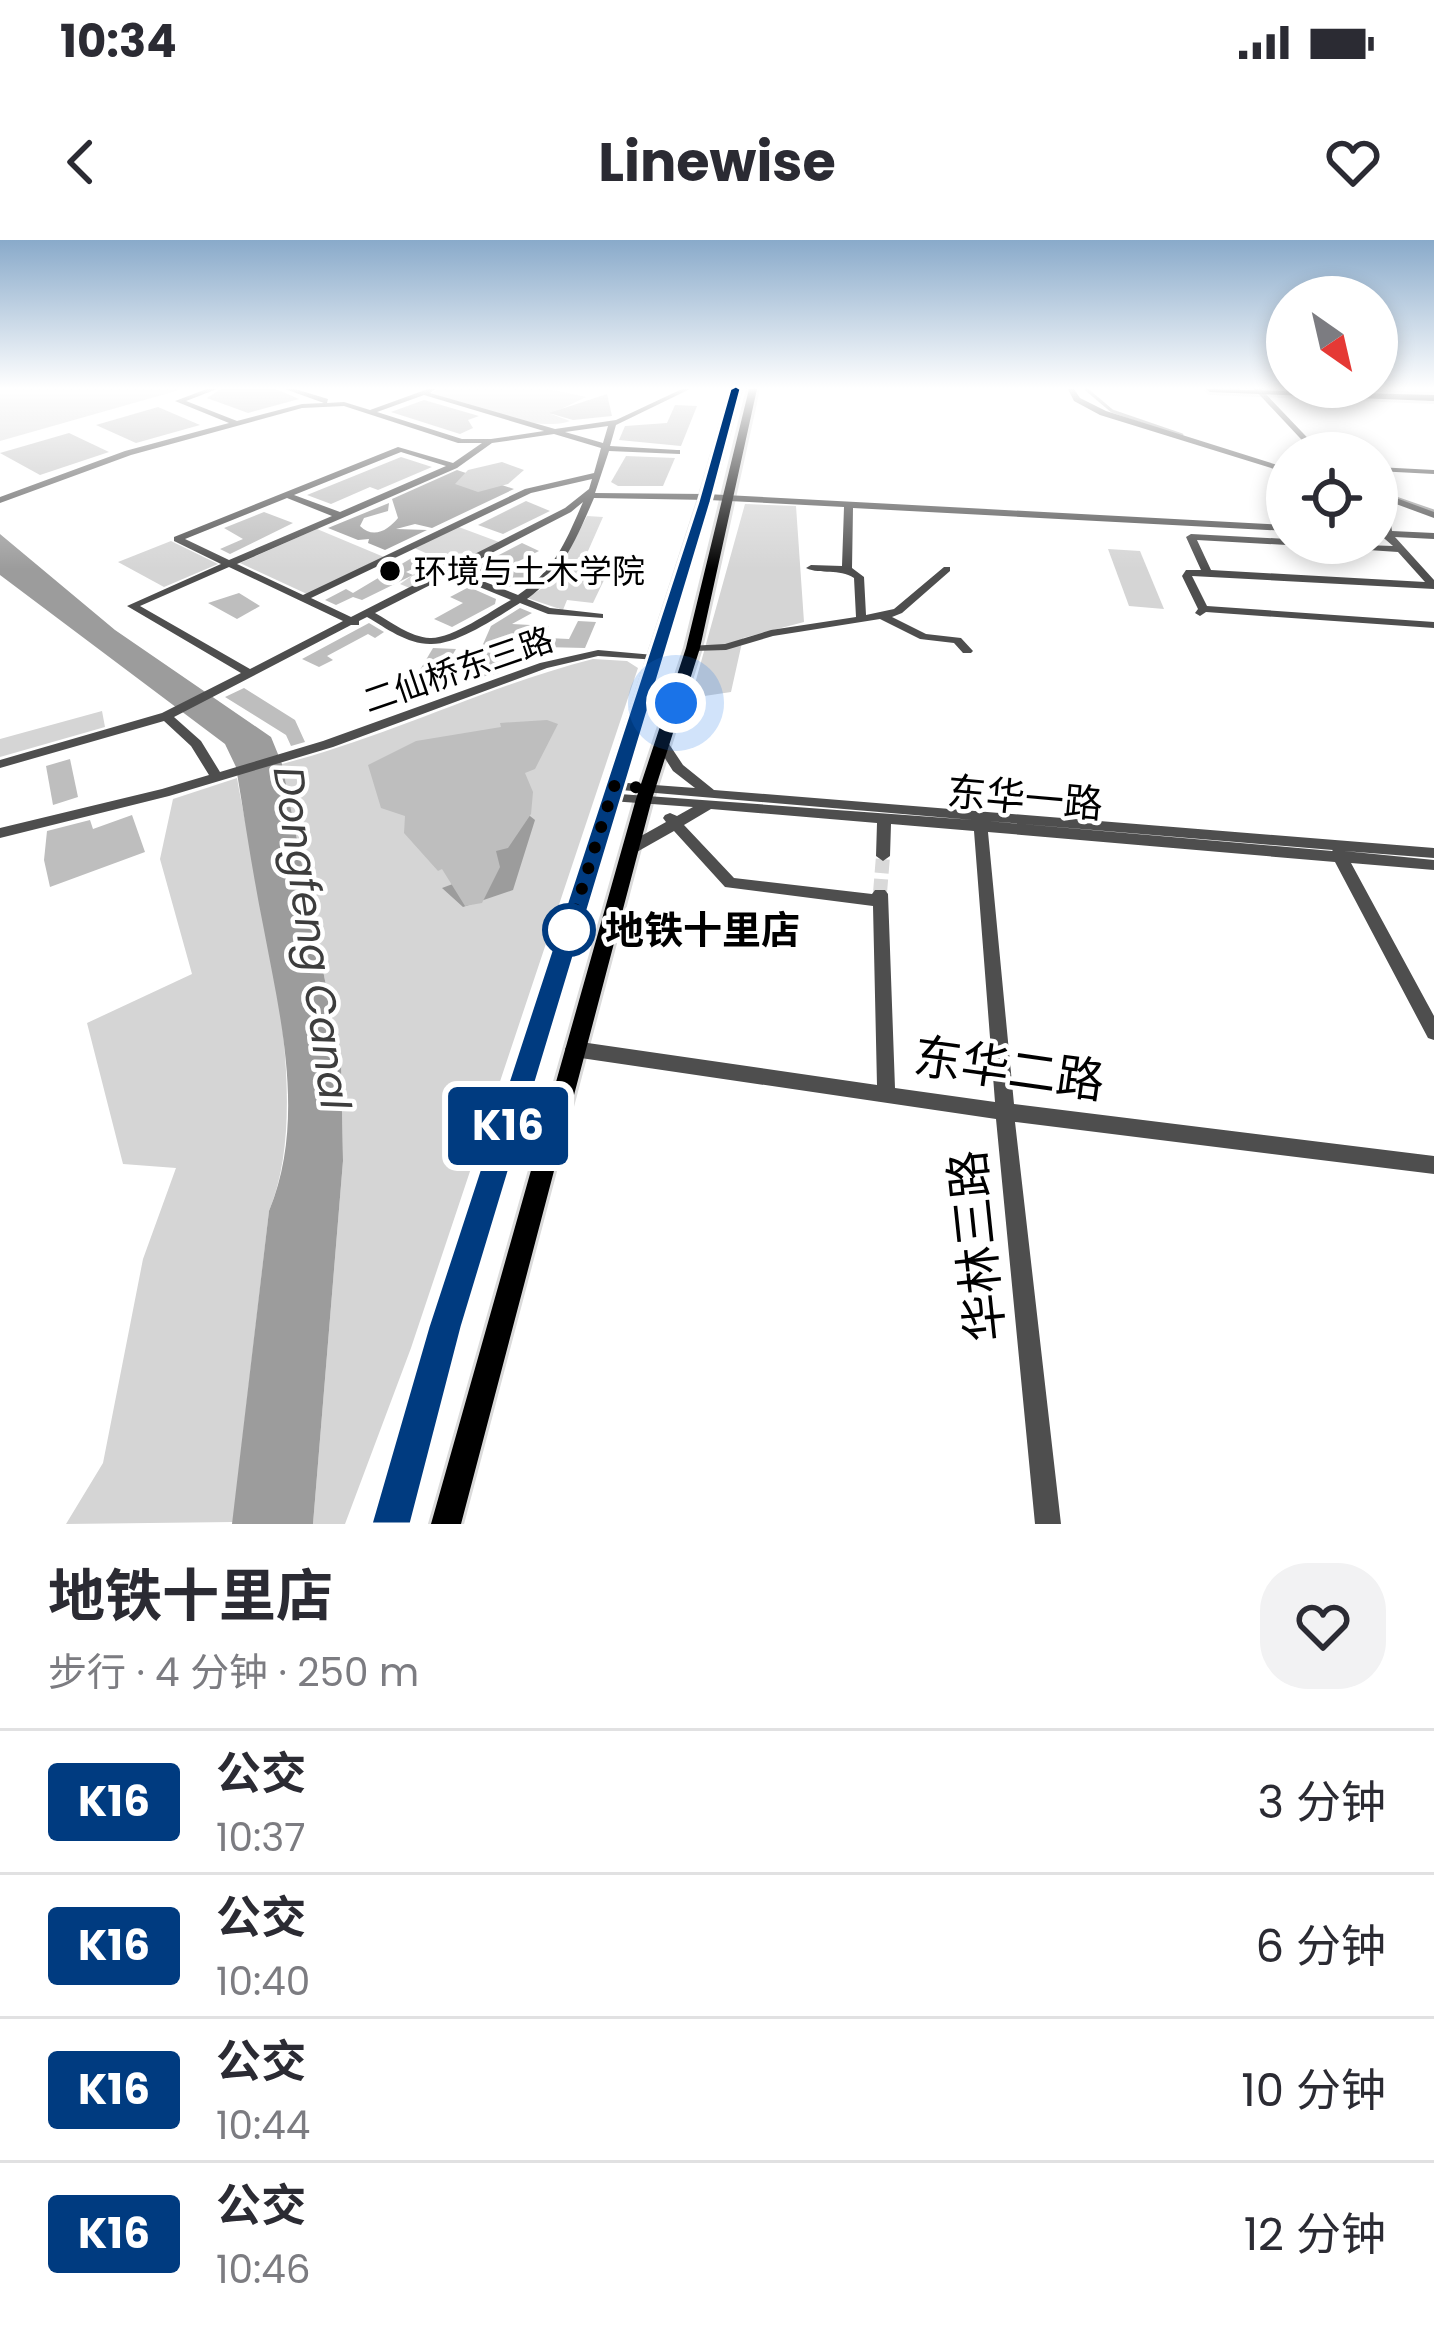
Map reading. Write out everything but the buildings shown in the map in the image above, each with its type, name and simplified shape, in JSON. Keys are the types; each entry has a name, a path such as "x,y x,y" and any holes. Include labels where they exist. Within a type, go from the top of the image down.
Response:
{"main road":[{"path":"391,1524 445,1327 719,449"},
{"path":"446,1524 630,849 693,648 740,449"},
{"path":"625,750 647,757 661,748"}],"street":[{"path":"0,500 146,449"},
{"path":"355,622 177,539 400,449 454,466"},
{"path":"251,674 131,605 454,466 479,449"},
{"path":"370,615 423,640 443,640 550,580 570,547 605,449"},
{"path":"633,449 677,452"},
{"path":"1217,449 1266,464"},
{"path":"1398,470 1434,472"},
{"path":"302,599 528,491 597,475"},
{"path":"287,495 339,515"},
{"path":"0,764 170,715 370,615 591,495 1266,527"},
{"path":"1398,502 1434,515"},
{"path":"848,568 849,505"},
{"path":"1398,533 1434,536"},
{"path":"1207,572 1191,537 1266,541"},
{"path":"1398,547 1434,586"},
{"path":"811,568 848,568 859,577 861,617"},
{"path":"693,648 727,647 771,633 898,610 947,569"},
{"path":"452,572 548,610 599,616"},
{"path":"1434,586 1207,572 1187,576 1200,613 1434,625"},
{"path":"880,615 924,637 957,640 967,650"},
{"name":"二仙桥东三路","path":"0,836 328,744 544,665 598,653 654,658"},
{"path":"170,715 223,773"},
{"path":"630,849 711,799 661,748"},
{"name":"东华一路","path":"612,791 1337,851 1434,853"},
{"name":"东华一路","path":"711,799 884,819 981,822"},
{"path":"883,856 884,819"},
{"path":"672,820 730,883 880,897 886,1095"},
{"name":"华林三路","path":"981,822 1005,1112 1048,1524"},
{"path":"1337,851 1434,1033"},
{"name":"东华一路","path":"1337,851 1434,865"},
{"name":"东华二路","path":"574,1048 1005,1112 1434,1165"}],"shaded area":[{"path":"745,504 796,506 804,622 743,638 731,692 691,698"},
{"path":"587,516 603,517 577,576 605,578 593,603 567,600 563,610 527,598 553,581"},
{"path":"456,526 499,542 412,589 400,584 437,558 412,547"},
{"path":"317,529 384,557 307,594 240,563"},
{"path":"171,541 218,564 164,587 118,562"},
{"path":"1108,549 1140,551 1164,609 1129,606"},
{"path":"593,659 627,661 638,668 411,1348 345,1524 313,1524 343,1161 341,1061 282,764"},
{"path":"102,711 105,727 0,757 0,739"},
{"path":"237,778 278,997 287,1113 282,1165 269,1211 233,1522 66,1524 103,1463 143,1259 176,1168 123,1164 87,1023 192,974 160,859 173,799"}],"water":[{"path":"457,470 514,489 432,528 415,524 396,529 427,530 385,550 368,543 369,539 358,540 328,528 389,503 388,511 364,518 360,526 381,531 398,518 392,499"},
{"name":"Dongfeng Canal","path":"0,534 115,630 271,737 282,764 341,1061 343,1161 313,1524 232,1524 269,1211 280,1177 288,1107 283,1035 236,767 225,744 0,575"},
{"path":"513,818 535,820 513,890 463,907 442,888 485,872"}],"waterway":[{"path":"1398,499 1434,511"}],"tunnel":[{"path":"880,893 883,856"}],"bus line":[{"name":"K16","path":"391,1524 445,1327 719,449"}],"place":[{"name":"环境与土木学院","path":"390,571"},
{"name":"地铁十里店","path":"569,930"}],"route":[{"path":"569,930 614,786 647,788 676,703"}]}
